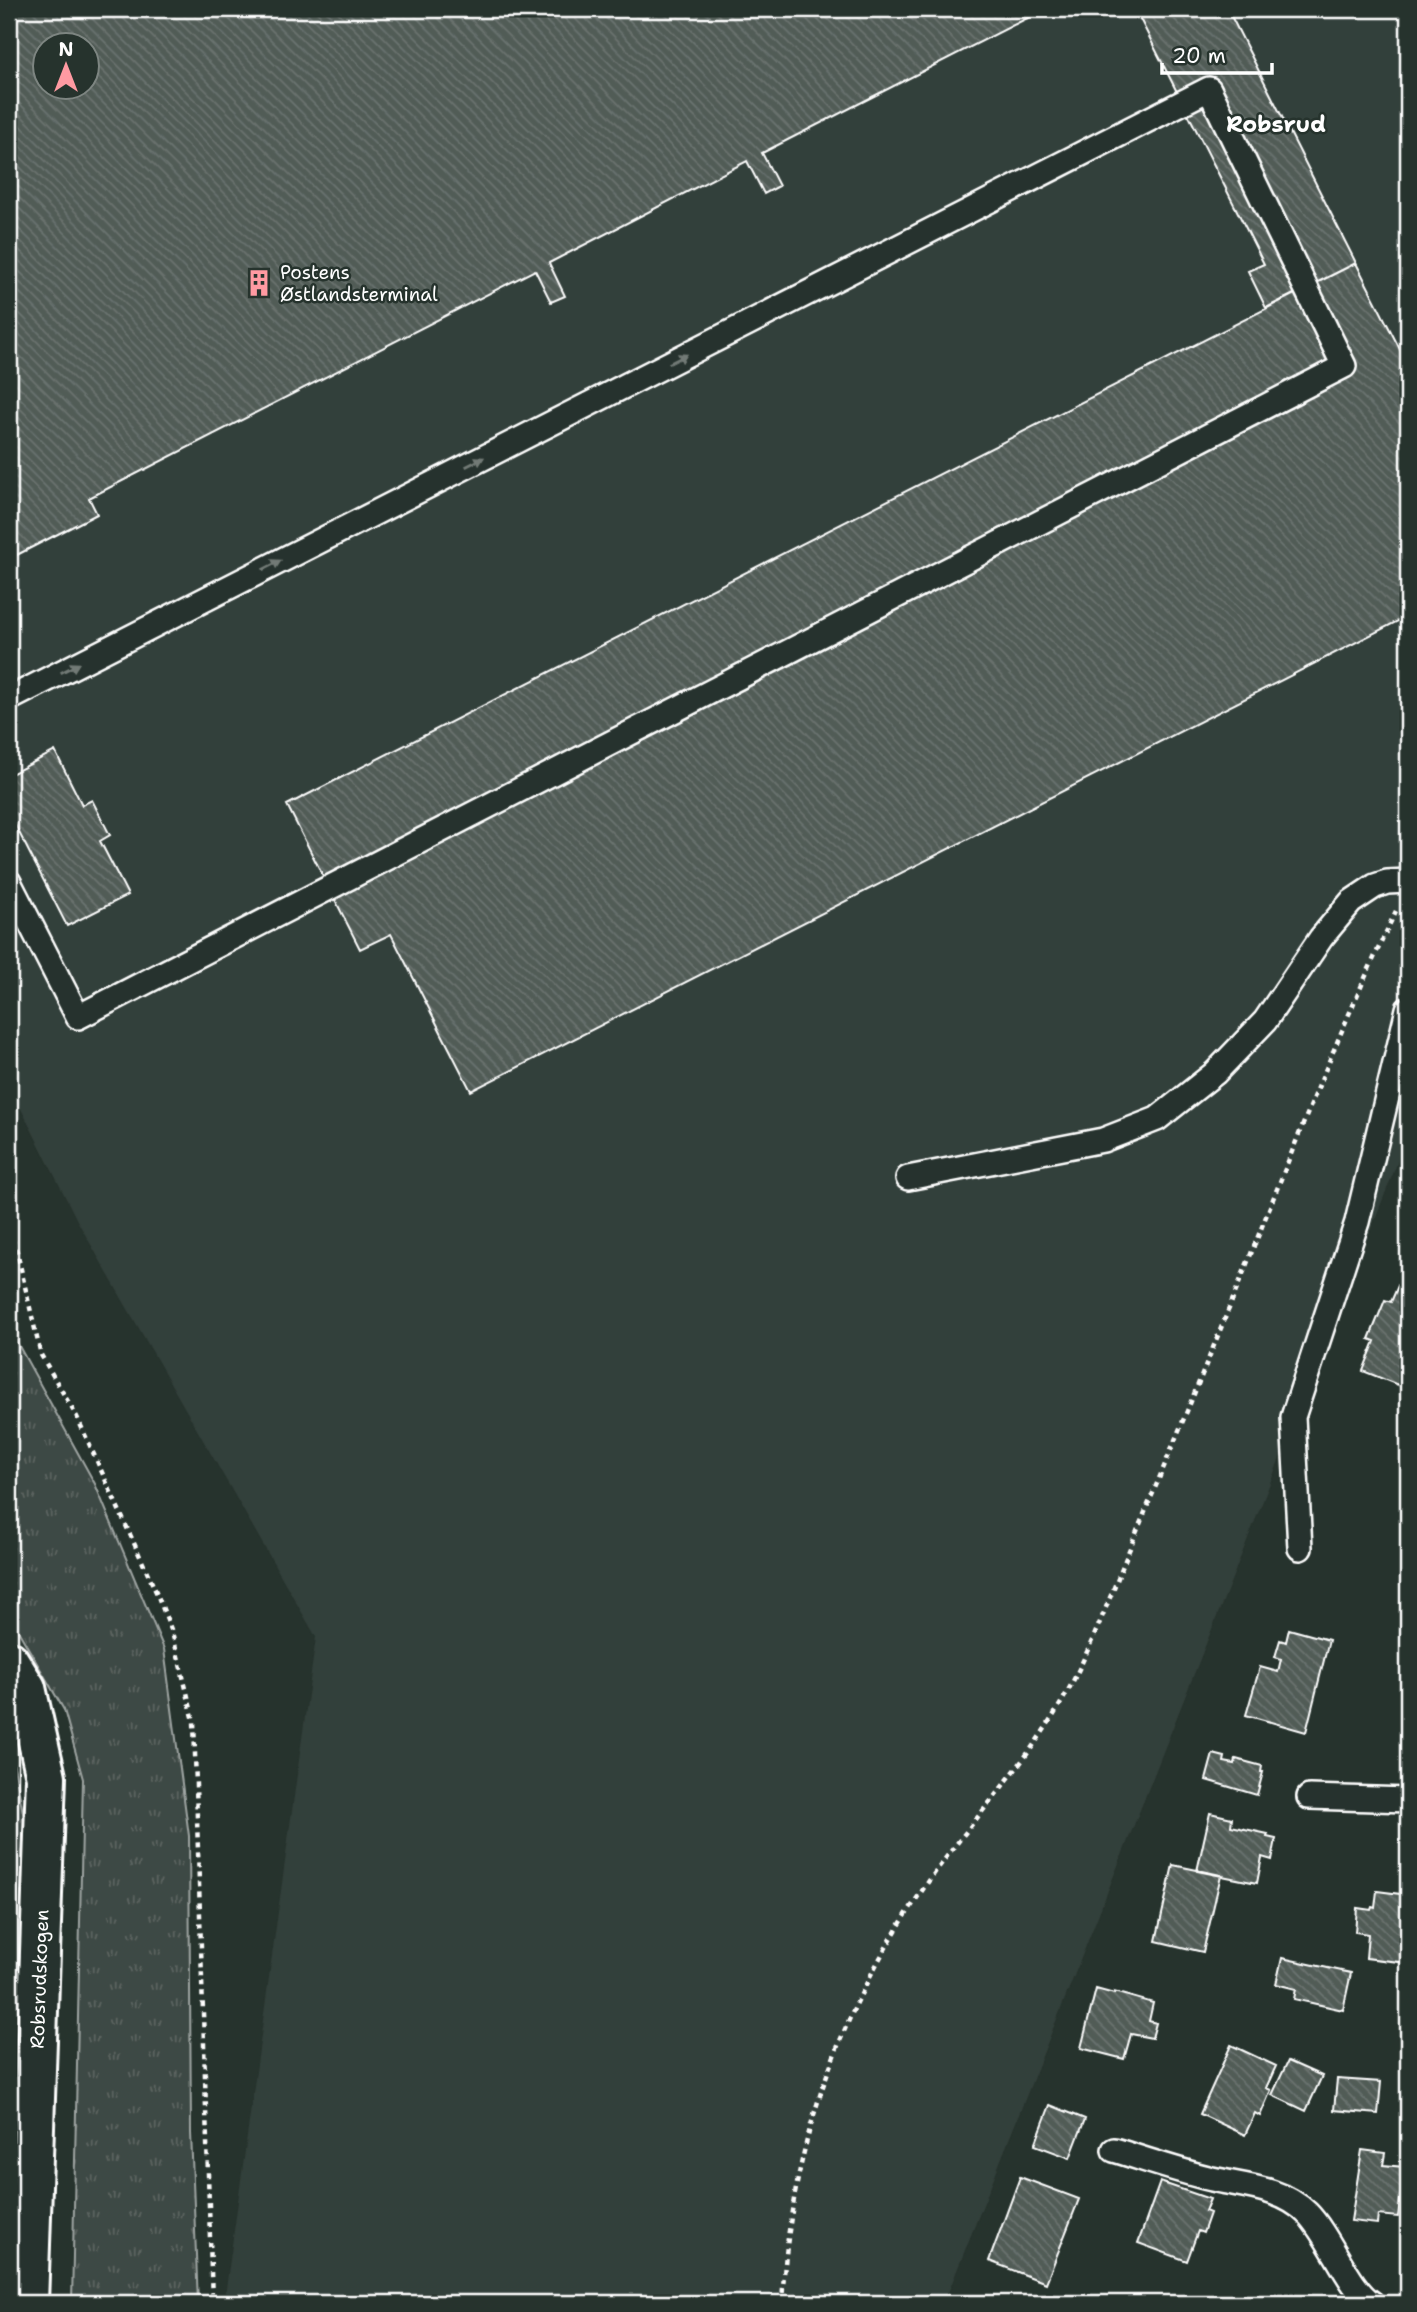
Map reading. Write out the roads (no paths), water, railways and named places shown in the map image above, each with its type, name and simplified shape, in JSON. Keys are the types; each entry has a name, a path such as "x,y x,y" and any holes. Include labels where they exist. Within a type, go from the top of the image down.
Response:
{"street":[{"name":"Robsrudskogen","path":"9,1661 26,1688 46,1777 28,2303"}],"lane":[{"path":"9,699 1209,89 1344,366 78,1017 9,882"},
{"path":"908,1178 1103,1140 1157,1119 1215,1073 1265,1021 1321,938 1350,902 1375,886 1387,882 1408,881"},
{"path":"1300,1548 1293,1417 1357,1222 1408,1009"},
{"path":"1309,1797 1408,1800"},
{"path":"1114,2150 1211,2178 1255,2186 1289,2200 1321,2228 1353,2283 1365,2299 1372,2303"}],"place":[{"name":"Postens Østlandsterminal","path":"259,283"}],"district":[{"name":"Robsrud","path":"1276,124"}]}
